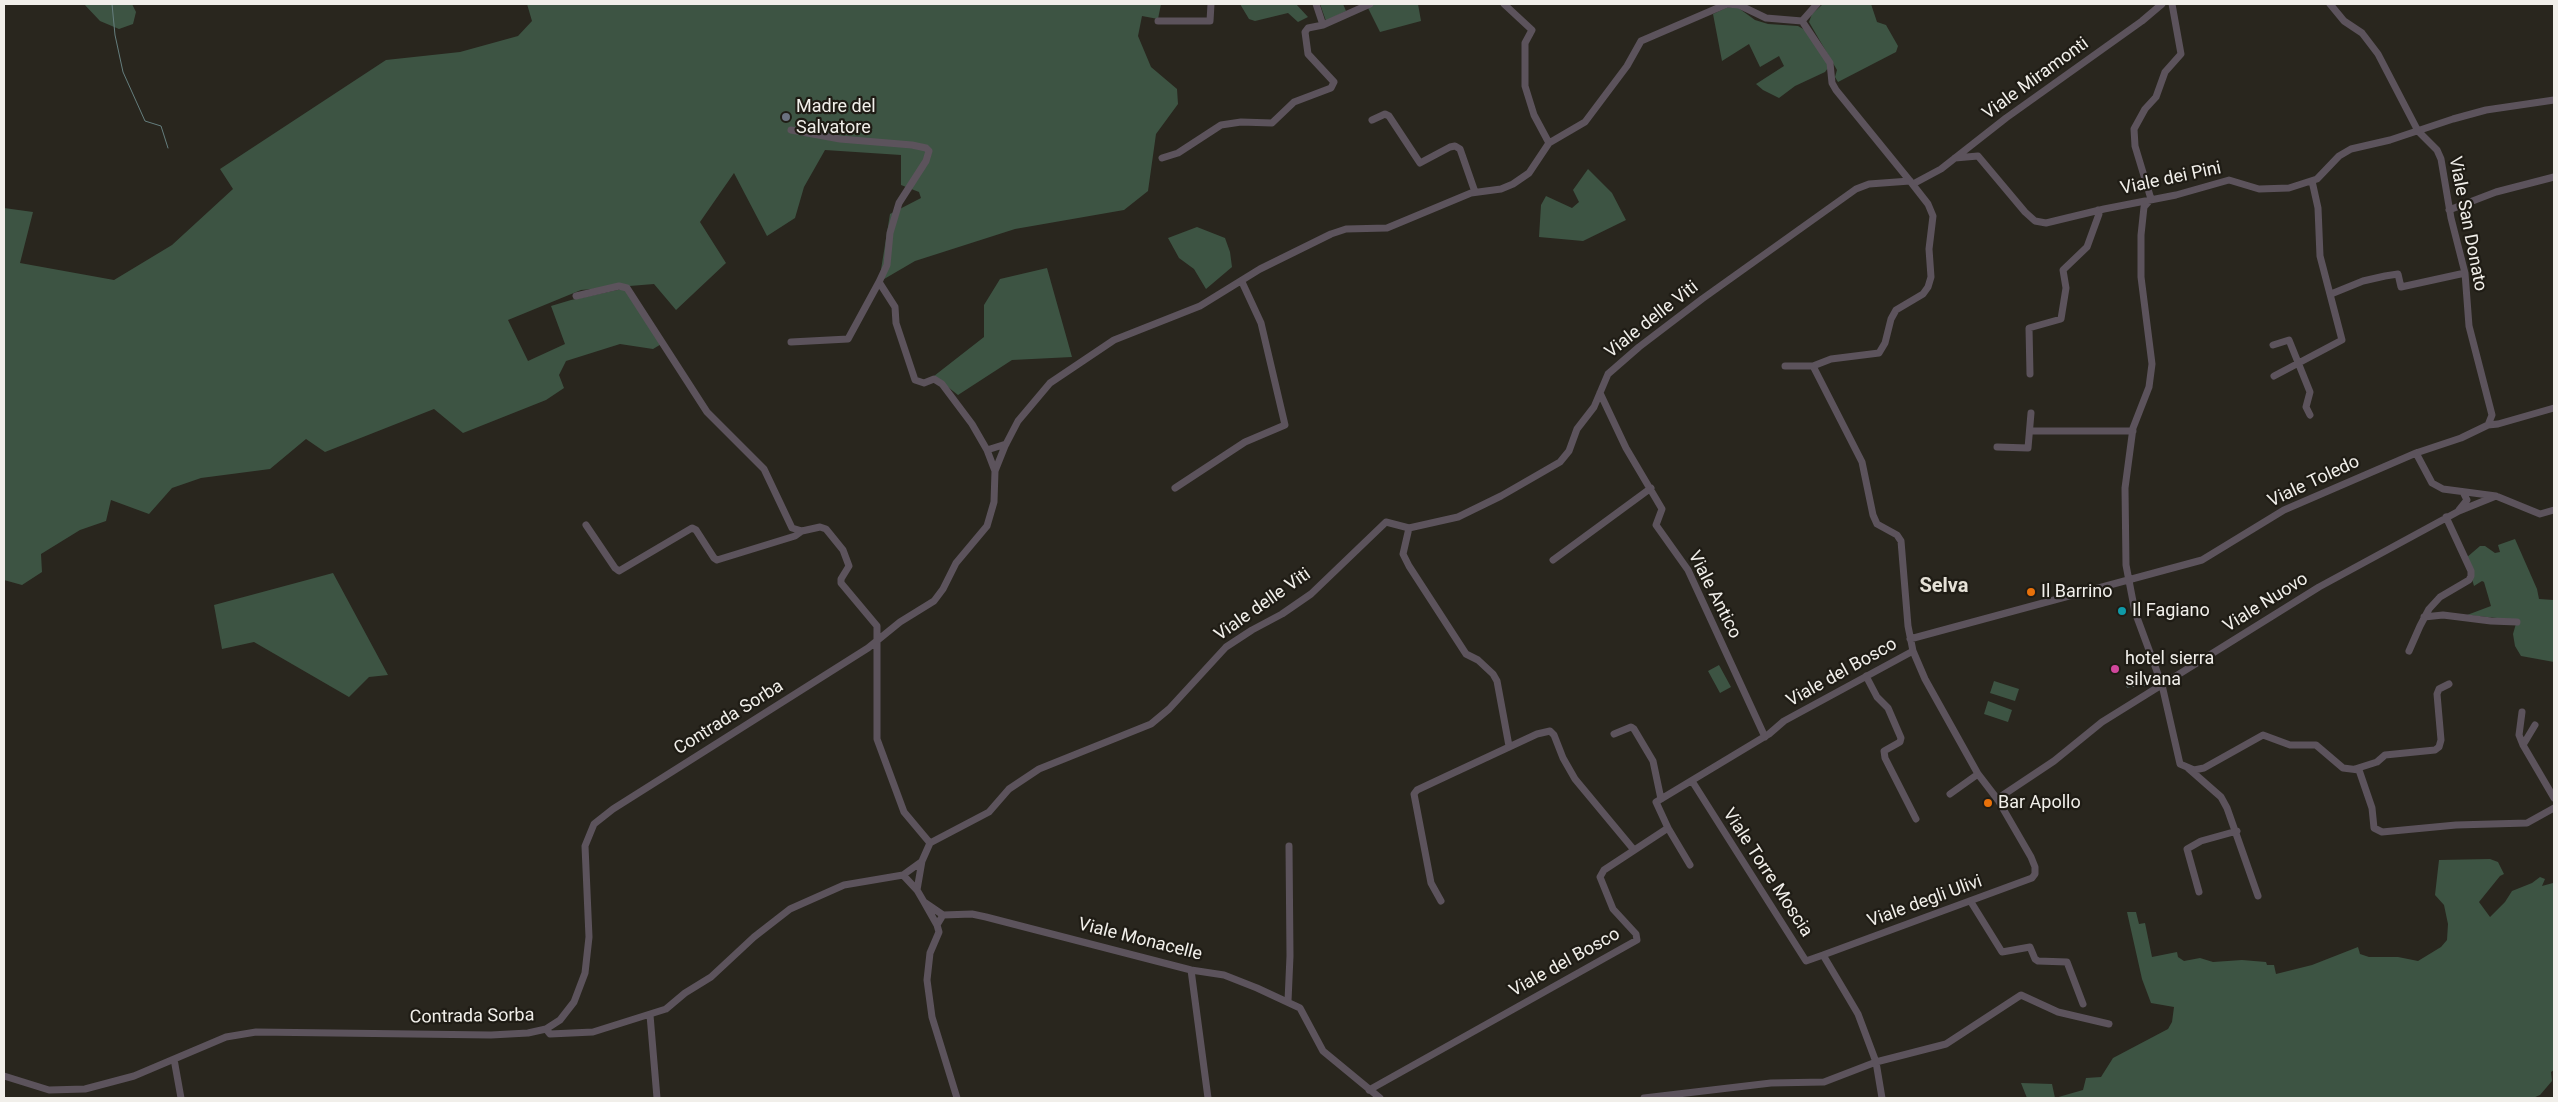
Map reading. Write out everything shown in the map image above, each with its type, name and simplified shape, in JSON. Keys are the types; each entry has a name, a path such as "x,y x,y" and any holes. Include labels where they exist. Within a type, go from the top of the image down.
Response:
{"street":[{"path":"1158,21 1210,21 1211,4"},
{"path":"1316,4 1323,25"},
{"path":"1162,158 1178,153 1221,125 1241,122 1266,125 1272,123 1294,102 1331,88 1334,82 1308,54 1305,32 1308,28 1323,25 1370,4"},
{"path":"1504,4 1532,30 1525,43 1525,86 1536,121 1548,143"},
{"path":"995,471 1018,421 1050,383 1114,340 1200,306 1242,282 1260,269 1331,234 1346,229 1387,228 1475,192 1501,189 1529,174 1548,143 1585,122 1627,66 1641,41 1727,4 1739,5 1766,18 1802,21 1830,63 1832,83 1836,90 1913,185 1933,216 1929,248 1931,277 1928,287 1923,294 1896,310 1891,319 1885,343 1879,353 1831,359 1813,366 1785,366"},
{"path":"1802,21 1817,4"},
{"name":"Viale Miramonti","path":"1913,185 1955,158 2006,118 2142,21 2162,4"},
{"path":"2172,4 2181,54 2165,72 2156,97 2144,109 2134,129 2135,146 2151,199 2144,207 2141,235 2141,277 2152,364 2149,387 2133,431 2125,488 2128,580 2134,612 2162,684 2180,764 2188,768 2221,797 2237,831 2258,896"},
{"name":"Viale San Donato","path":"2330,4 2344,21 2362,33 2378,54 2418,131 2437,150 2441,159 2449,210 2465,273 2469,326 2492,415 2488,425"},
{"name":"Viale dei Pini","path":"1955,158 1978,156 2025,212 2035,221 2046,224 2229,180 2259,189 2289,188 2317,179 2339,156 2351,149 2390,140 2486,110 2554,100"},
{"path":"1372,120 1385,114 1390,116 1420,163 1450,147 1455,146 1460,149 1475,192"},
{"path":"791,130 840,139 912,145 926,148 929,152 926,161 899,203 890,233 887,265 848,339 791,342"},
{"path":"2449,210 2496,192 2554,178"},
{"path":"2274,376 2342,340 2320,256 2318,208 2312,181"},
{"name":"Viale delle Viti","path":"930,843 989,812 1009,789 1039,769 1151,724 1169,709 1226,647 1282,614 1311,594 1381,525 1390,522 1409,528 1458,517 1501,496 1560,462 1569,451 1577,430 1594,407 1608,374 1639,348 1702,299 1856,190 1869,184 1913,185"},
{"path":"2030,374 2029,328 2061,319 2066,288 2063,270 2087,247 2099,214 2098,210"},
{"path":"2331,294 2363,281 2385,276 2398,274 2402,287 2465,273"},
{"path":"878,282 895,307 896,323 915,380 924,383 934,379 942,384 972,424 987,450 995,471"},
{"path":"1175,488 1246,442 1286,425 1261,323 1242,282"},
{"path":"576,296 619,286 627,288 708,412 764,469 792,528 802,532"},
{"path":"2274,345 2289,340 2310,392 2306,407 2310,415"},
{"path":"1813,366 1862,462 1873,515 1877,524 1897,535 1901,542 1910,639 1925,679 1978,774 1997,799"},
{"name":"Viale Antico","path":"1600,393 1626,448 1662,509 1656,525 1688,570 1765,737"},
{"name":"Viale Toledo","path":"1910,639 2202,560 2284,510 2416,453 2461,438 2488,425 2498,424 2554,408"},
{"path":"1997,447 2028,448 2031,431 2031,413"},
{"path":"2031,431 2133,431"},
{"path":"987,450 1006,444"},
{"path":"2416,453 2432,483 2443,489 2496,496 2540,514 2554,510"},
{"name":"Contrada Sorba","path":"4,1076 49,1090 85,1089 134,1076 226,1037 256,1032 491,1035 528,1033 546,1029 560,1020 574,1002 585,973 589,937 586,846 594,824 613,809 877,642 900,622 934,601 956,563 987,526 994,502 995,471"},
{"path":"1553,560 1651,488"},
{"path":"2463,492 2466,495 2465,504"},
{"path":"2475,504 2478,494"},
{"name":"Viale Nuovo","path":"2459,510 2478,494"},
{"name":"Viale Nuovo","path":"1997,799 2054,761 2102,722 2319,587 2459,510 2496,496"},
{"path":"2409,651 2424,617 2440,597 2469,580 2471,576 2471,572 2446,518"},
{"path":"586,525 615,568 619,570 692,528 696,530 717,560 820,527 832,534 843,550 849,566 840,579 841,584 850,597 877,626 877,739 904,812 930,843 922,861 917,890"},
{"path":"1409,528 1403,554 1466,654 1478,660 1493,674 1497,681 1510,746"},
{"path":"2424,617 2443,615 2517,622"},
{"name":"Viale del Bosco","path":"1661,799 1765,737 1784,721 1914,651"},
{"path":"1866,676 1878,697 1888,708 1901,738 1900,742 1884,751 1916,819"},
{"path":"2188,768 2204,768 2263,735 2290,745 2316,744 2343,768 2355,768 2377,762 2385,755 2435,750 2439,747 2441,740 2437,694 2439,689 2449,684"},
{"path":"2522,712 2519,735 2523,746 2554,798"},
{"path":"2523,746 2535,725"},
{"path":"1614,734 1631,727 1634,729 1652,761 1661,799 1656,802 1656,805 1690,865"},
{"path":"1442,901 1431,883 1414,794 1417,790 1510,746 1550,731 1563,758 1588,796 1634,850"},
{"path":"2355,768 2362,774 2372,808 2374,828 2382,832 2456,825 2527,823 2554,808"},
{"path":"1950,794 1978,774"},
{"name":"Viale Torre Moscia","path":"1692,781 1806,961 1823,955 1858,1014 1876,1062 1882,1098"},
{"name":"Viale degli Ulivi","path":"1823,955 2032,878 2035,874 2031,857 1997,799"},
{"name":"Viale del Bosco","path":"1370,1090 1637,940 1636,934 1613,908 1600,878 1604,870 1668,828"},
{"path":"2199,892 2187,849 2201,841 2237,831"},
{"path":"1288,1001 1290,956 1289,846"},
{"path":"546,1029 550,1034 593,1032 666,1009 685,993 711,977 754,937 790,909 844,885 903,875 922,861"},
{"path":"903,875 917,890 939,932 927,966 929,998 932,1017 957,1098"},
{"path":"924,902 943,915 937,925"},
{"path":"1971,902 2002,952 2030,946 2038,962 2067,962 2083,1004"},
{"name":"Viale Monacelle","path":"943,915 972,914 1190,970 1224,975 1288,1001 1303,1011 1314,1038 1323,1051 1380,1098"},
{"path":"1190,970 1208,1098"},
{"path":"1644,1098 1776,1082 1824,1082 1876,1062 1946,1044 2021,995 2058,1012 2110,1024"},
{"path":"650,1015 657,1098"},
{"path":"174,1059 181,1098"}],"green space":[{"path":"84,4 132,4 136,12 133,24 119,29 100,21"},
{"path":"527,4 1161,4 1158,19 1142,16 1138,36 1151,67 1177,89 1178,104 1156,134 1148,191 1124,210 1015,229 915,261 879,282 890,214 921,198 919,192 901,185 901,155 825,150 804,187 795,218 767,236 734,173 700,222 726,263 676,310 654,284 581,290 508,320 528,361 565,344 551,306 622,289 626,291 663,343 653,349 620,344 566,361 559,375 564,388 546,400 463,433 434,409 325,452 306,439 270,469 201,478 172,488 149,514 111,500 106,521 80,530 41,554 42,572 22,585 4,580 4,208 33,212 20,263 114,280 172,245 233,189 220,169 386,60 460,52 518,36 532,21"},
{"path":"1240,4 1296,4 1308,17 1298,22 1288,13 1255,21 1249,19"},
{"path":"1320,4 1343,4 1346,11 1326,21"},
{"path":"1375,4 1418,4 1421,21 1380,32 1368,8"},
{"path":"1823,4 1871,4 1877,22 1886,25 1898,46 1896,52 1838,82 1835,77 1837,70 1809,22 1812,14"},
{"path":"1737,7 1755,20 1768,24 1798,26 1805,30 1826,60 1828,68 1825,72 1795,86 1779,98 1763,90 1756,84 1784,66 1779,56 1760,67 1749,44 1722,61 1713,14 1726,8"},
{"path":"1588,169 1612,193 1626,220 1583,241 1539,237 1541,205 1546,196 1572,208 1579,202 1573,190"},
{"path":"1197,227 1225,238 1230,252 1232,267 1206,289 1194,269 1179,258 1168,238"},
{"path":"1047,268 1072,357 1012,360 958,395 934,376 984,337 984,305 1000,279"},
{"path":"2515,539 2537,589 2539,599 2554,600 2554,662 2521,656 2515,646 2513,634 2517,620 2467,615 2491,606 2484,582 2482,581 2474,586 2466,558 2480,546 2485,546 2495,553 2500,552 2498,545"},
{"path":"333,573 388,675 369,677 349,697 254,642 222,649 214,605"},
{"path":"1719,665 1731,687 1720,693 1708,671"},
{"path":"1994,681 2019,689 2015,701 1990,693"},
{"path":"1988,701 2012,710 2008,722 1984,714"},
{"path":"2490,859 2498,862 2504,874 2500,876 2479,902 2490,917 2505,902 2512,891 2532,883 2540,877 2545,879 2542,886 2554,884 2554,1070 2551,1072 2552,1081 2540,1095 2533,1098 2055,1098 2083,1090 2086,1078 2101,1077 2113,1058 2168,1029 2172,1022 2174,1007 2151,1003 2142,979 2127,912 2136,912 2139,924 2145,923 2152,957 2177,952 2178,957 2184,961 2200,958 2213,962 2242,960 2266,962 2267,965 2274,965 2276,974 2312,965 2358,947 2360,954 2369,957 2398,957 2418,961 2441,947 2447,940 2448,924 2444,905 2435,895 2439,860"},
{"path":"2021,1083 2052,1084 2055,1098 2027,1098"}],"water":[{"path":"2144,676 2145,685 2127,687 2126,679"}],"waterway":[{"path":"112,4 115,35 123,72 145,121 161,126 168,148"}],"place":[{"name":"Madre del Salvatore","path":"786,117"},
{"name":"Il Barrino","path":"2031,592"},
{"name":"Il Fagiano","path":"2122,611"},
{"name":"hotel sierra silvana","path":"2115,669"},
{"name":"Bar Apollo","path":"1988,803"}],"district":[{"name":"Selva","path":"1944,587"}]}
